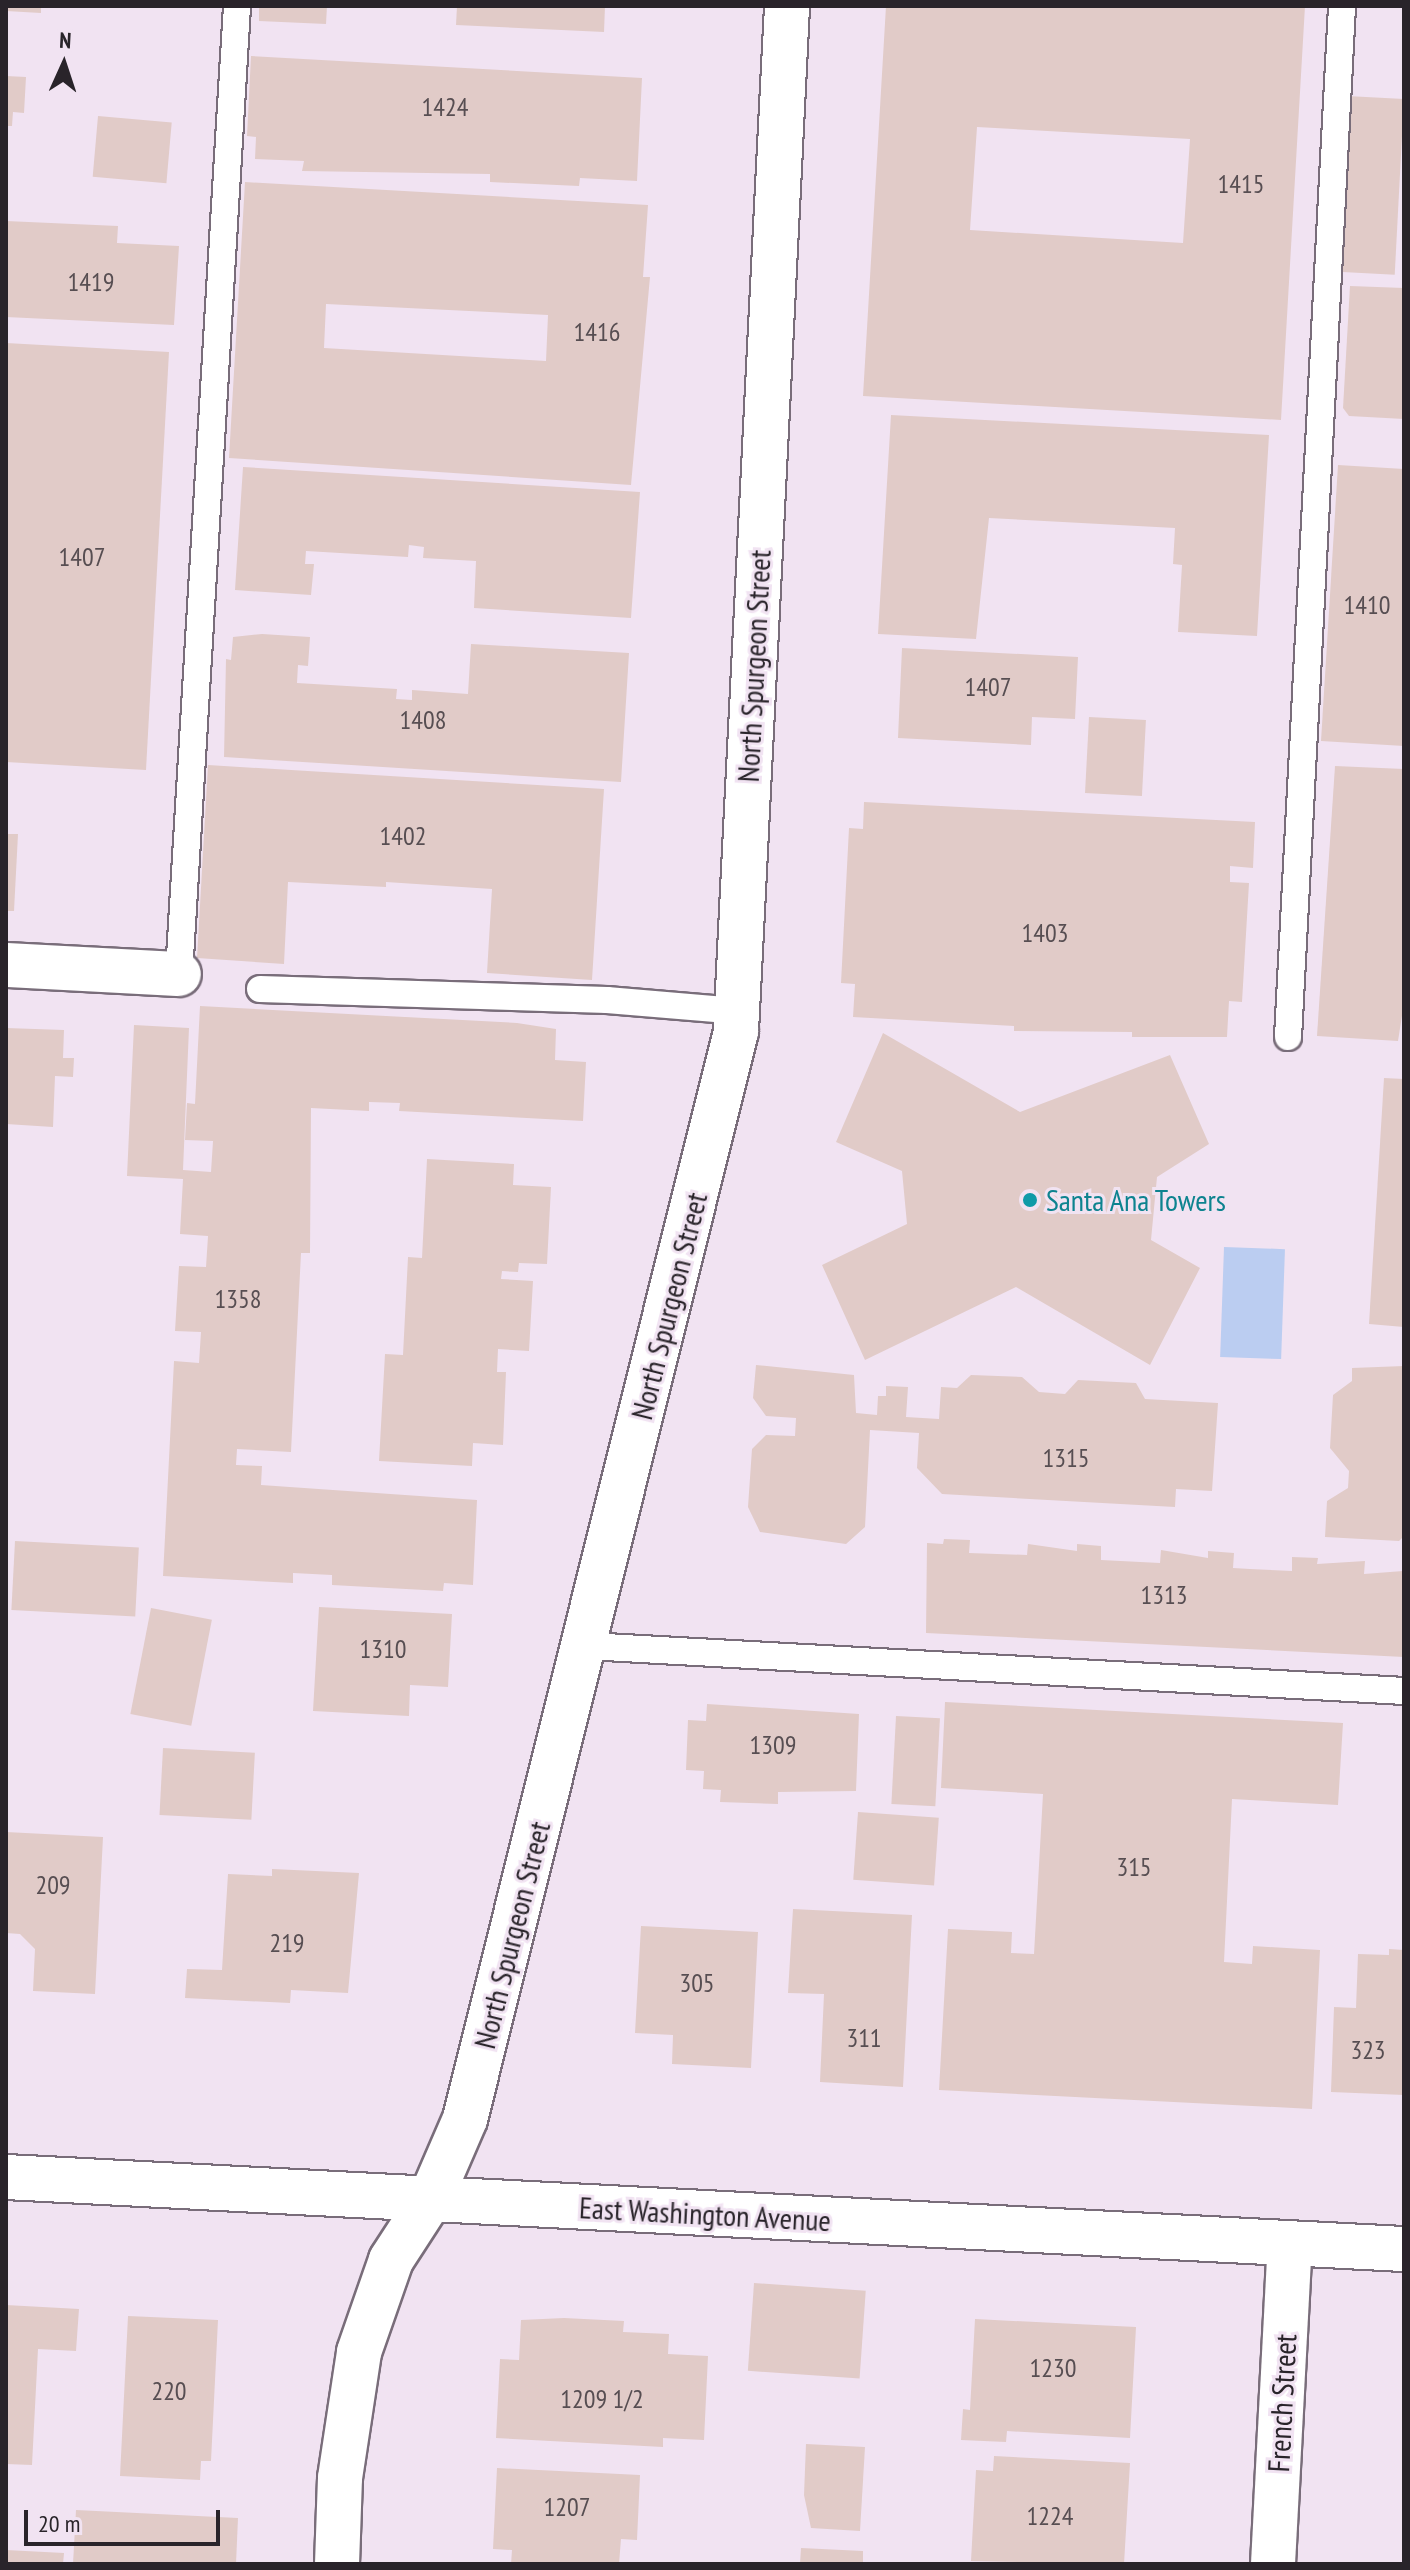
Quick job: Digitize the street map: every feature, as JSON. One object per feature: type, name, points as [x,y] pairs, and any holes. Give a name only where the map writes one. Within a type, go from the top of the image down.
[{"type":"street","name":"North Spurgeon Street","points":[[337,2564],[340,2478],[359,2352],[391,2260],[430,2200],[465,2119],[587,1646],[737,1011],[787,6]]},
{"type":"street","points":[[6,965],[179,974]]},
{"type":"street","name":"East Washington Avenue","points":[[6,2177],[1404,2249]]},
{"type":"street","name":"French Street","points":[[1273,2564],[1290,2243]]},
{"type":"lane","points":[[179,974],[237,6]]},
{"type":"lane","points":[[1288,1037],[1342,6]]},
{"type":"lane","points":[[260,989],[607,1000],[737,1011]]},
{"type":"lane","points":[[587,1646],[1404,1691]]},
{"type":"water","points":[[1224,1247],[1285,1249],[1281,1359],[1220,1357]]},
{"type":"building","points":[[6,6],[41,6],[41,13],[6,11]]},
{"type":"building","points":[[259,6],[327,6],[326,24],[259,21]]},
{"type":"building","points":[[457,6],[605,6],[604,32],[456,25]]},
{"type":"building","points":[[886,6],[1305,6],[1281,420],[863,396]],"holes":[[[977,127],[1190,139],[1183,243],[970,230]]]},
{"type":"building","points":[[251,56],[642,78],[637,181],[580,178],[579,186],[490,182],[490,174],[302,171],[304,161],[255,159],[256,137],[247,136]]},
{"type":"building","points":[[6,76],[26,77],[24,113],[13,112],[12,126],[6,126]]},
{"type":"building","points":[[1347,96],[1404,99],[1395,275],[1338,272]]},
{"type":"building","points":[[98,116],[172,122],[166,183],[93,177]]},
{"type":"building","points":[[245,182],[648,205],[643,277],[650,277],[631,485],[229,458]],"holes":[[[326,304],[548,315],[546,361],[324,348]]]},
{"type":"building","points":[[6,221],[118,226],[117,243],[179,246],[174,325],[6,317]]},
{"type":"building","points":[[1350,286],[1404,288],[1404,419],[1349,416],[1343,408]]},
{"type":"building","points":[[6,343],[169,352],[146,770],[6,762]]},
{"type":"building","points":[[891,415],[1269,435],[1257,636],[1178,632],[1182,565],[1173,564],[1175,528],[989,518],[976,639],[878,634]]},
{"type":"building","points":[[1338,465],[1404,469],[1404,746],[1321,741]]},
{"type":"building","points":[[243,467],[640,492],[631,618],[474,608],[476,561],[423,558],[424,547],[409,545],[408,557],[306,551],[305,564],[314,564],[311,595],[235,590]]},
{"type":"building","points":[[262,634],[310,637],[308,666],[298,665],[297,683],[397,689],[396,699],[412,700],[412,690],[468,694],[471,644],[629,653],[621,782],[224,757],[226,659],[231,660],[233,637]]},
{"type":"building","points":[[902,648],[1078,657],[1075,719],[1032,717],[1031,745],[898,738]]},
{"type":"building","points":[[1089,717],[1146,720],[1142,796],[1085,793]]},
{"type":"building","points":[[208,765],[604,789],[592,980],[487,973],[492,889],[386,882],[386,887],[288,882],[284,964],[197,958]]},
{"type":"building","points":[[1335,766],[1404,769],[1404,1003],[1398,1041],[1317,1036]]},
{"type":"building","points":[[864,802],[1255,822],[1253,868],[1230,866],[1230,882],[1249,883],[1242,1002],[1229,1001],[1227,1037],[1132,1037],[1132,1032],[1014,1031],[1014,1026],[853,1017],[855,984],[841,983],[849,828],[863,829]]},
{"type":"building","points":[[6,834],[18,834],[14,911],[6,911]]},
{"type":"building","points":[[200,1006],[517,1023],[556,1029],[555,1060],[586,1062],[583,1121],[399,1111],[400,1103],[369,1102],[369,1111],[311,1108],[310,1253],[301,1253],[291,1452],[237,1449],[236,1465],[262,1466],[261,1485],[477,1500],[473,1585],[444,1583],[443,1591],[332,1585],[332,1575],[293,1573],[293,1583],[163,1576],[174,1361],[199,1363],[201,1332],[175,1331],[179,1266],[206,1267],[208,1236],[180,1234],[183,1179],[127,1176],[134,1025],[189,1028],[183,1170],[211,1172],[213,1141],[185,1140],[187,1103],[195,1104]]},
{"type":"building","points":[[6,1028],[64,1030],[63,1058],[74,1058],[73,1077],[55,1076],[53,1127],[6,1124]]},
{"type":"building","name":"Santa Ana Towers","points":[[883,1033],[1020,1112],[1170,1055],[1209,1144],[1157,1177],[1151,1240],[1200,1268],[1150,1365],[1016,1287],[865,1360],[822,1265],[907,1224],[902,1171],[836,1142]]},
{"type":"building","points":[[1384,1078],[1404,1079],[1404,1327],[1369,1324]]},
{"type":"building","points":[[427,1159],[514,1164],[513,1185],[551,1187],[547,1264],[519,1263],[518,1272],[502,1271],[501,1279],[533,1281],[529,1351],[498,1349],[497,1372],[506,1372],[503,1445],[473,1443],[472,1466],[379,1461],[385,1354],[403,1355],[408,1257],[422,1258]]},
{"type":"building","points":[[756,1365],[854,1375],[856,1413],[877,1415],[878,1396],[886,1396],[886,1386],[908,1387],[906,1417],[939,1419],[941,1387],[957,1388],[971,1375],[1022,1377],[1039,1392],[1065,1394],[1078,1380],[1136,1383],[1145,1399],[1218,1403],[1212,1491],[1176,1489],[1175,1507],[942,1494],[917,1468],[919,1433],[870,1430],[865,1527],[846,1544],[760,1532],[748,1507],[752,1449],[766,1435],[795,1436],[796,1418],[766,1416],[753,1398]]},
{"type":"building","points":[[1404,1366],[1404,1536],[1399,1541],[1325,1537],[1327,1501],[1348,1488],[1349,1471],[1330,1448],[1333,1395],[1352,1381],[1352,1368]]},
{"type":"building","points":[[944,1539],[970,1540],[969,1553],[1027,1555],[1028,1544],[1077,1551],[1077,1544],[1101,1546],[1101,1560],[1160,1563],[1161,1550],[1208,1558],[1208,1551],[1234,1553],[1233,1568],[1250,1569],[1292,1571],[1292,1557],[1318,1558],[1317,1564],[1365,1561],[1364,1574],[1403,1571],[1404,1657],[926,1633],[927,1543],[943,1544]]},
{"type":"building","points":[[15,1541],[139,1547],[135,1616],[11,1610]]},
{"type":"building","points":[[319,1607],[452,1614],[448,1687],[410,1685],[409,1716],[313,1711]]},
{"type":"building","points":[[151,1608],[212,1620],[191,1726],[130,1714]]},
{"type":"building","points":[[945,1702],[1343,1723],[1338,1805],[1232,1799],[1224,1962],[1252,1964],[1253,1946],[1320,1950],[1312,2109],[939,2090],[948,1929],[1012,1932],[1011,1953],[1034,1954],[1043,1794],[941,1788]]},
{"type":"building","points":[[707,1704],[859,1714],[856,1791],[778,1792],[778,1804],[720,1802],[721,1790],[703,1789],[704,1771],[686,1770],[688,1720],[706,1721]]},
{"type":"building","points":[[896,1716],[940,1718],[935,1806],[891,1804]]},
{"type":"building","points":[[163,1748],[255,1753],[251,1820],[159,1815]]},
{"type":"building","points":[[858,1812],[939,1818],[934,1885],[853,1880]]},
{"type":"building","points":[[6,1832],[103,1837],[95,1994],[33,1991],[35,1949],[20,1934],[6,1933]]},
{"type":"building","points":[[272,1869],[359,1873],[348,1993],[291,1990],[290,2003],[185,1998],[187,1969],[222,1970],[228,1874],[272,1876]]},
{"type":"building","points":[[793,1909],[912,1915],[903,2087],[820,2082],[824,1994],[788,1993]]},
{"type":"building","points":[[641,1926],[758,1932],[751,2068],[672,2064],[673,2035],[635,2033]]},
{"type":"building","points":[[1389,1949],[1404,1950],[1404,2095],[1331,2092],[1334,2007],[1356,2008],[1358,1954],[1389,1955]]},
{"type":"building","points":[[754,2283],[866,2291],[860,2379],[748,2371]]},
{"type":"building","points":[[6,2305],[79,2309],[76,2351],[38,2349],[32,2465],[6,2464]]},
{"type":"building","points":[[128,2316],[218,2320],[211,2461],[201,2461],[200,2480],[120,2476]]},
{"type":"building","points":[[564,2318],[624,2321],[623,2332],[669,2334],[668,2354],[708,2356],[704,2440],[663,2438],[663,2447],[496,2438],[500,2359],[519,2360],[521,2320]]},
{"type":"building","points":[[975,2319],[1136,2327],[1130,2438],[1007,2431],[1006,2442],[961,2440],[963,2409],[970,2410]]},
{"type":"building","points":[[806,2444],[865,2447],[860,2531],[811,2528],[804,2495]]},
{"type":"building","points":[[994,2456],[1130,2463],[1124,2564],[971,2561],[976,2470],[993,2471]]},
{"type":"building","points":[[497,2468],[640,2475],[637,2540],[621,2539],[619,2564],[511,2564],[512,2550],[493,2549]]},
{"type":"building","points":[[76,2510],[238,2518],[236,2564],[73,2564]]},
{"type":"building","points":[[801,2548],[863,2551],[863,2564],[800,2564]]},
{"type":"building","points":[[6,2550],[64,2553],[63,2564],[6,2564]]},
{"type":"place","name":"Santa Ana Towers","points":[[1030,1200]]}]
